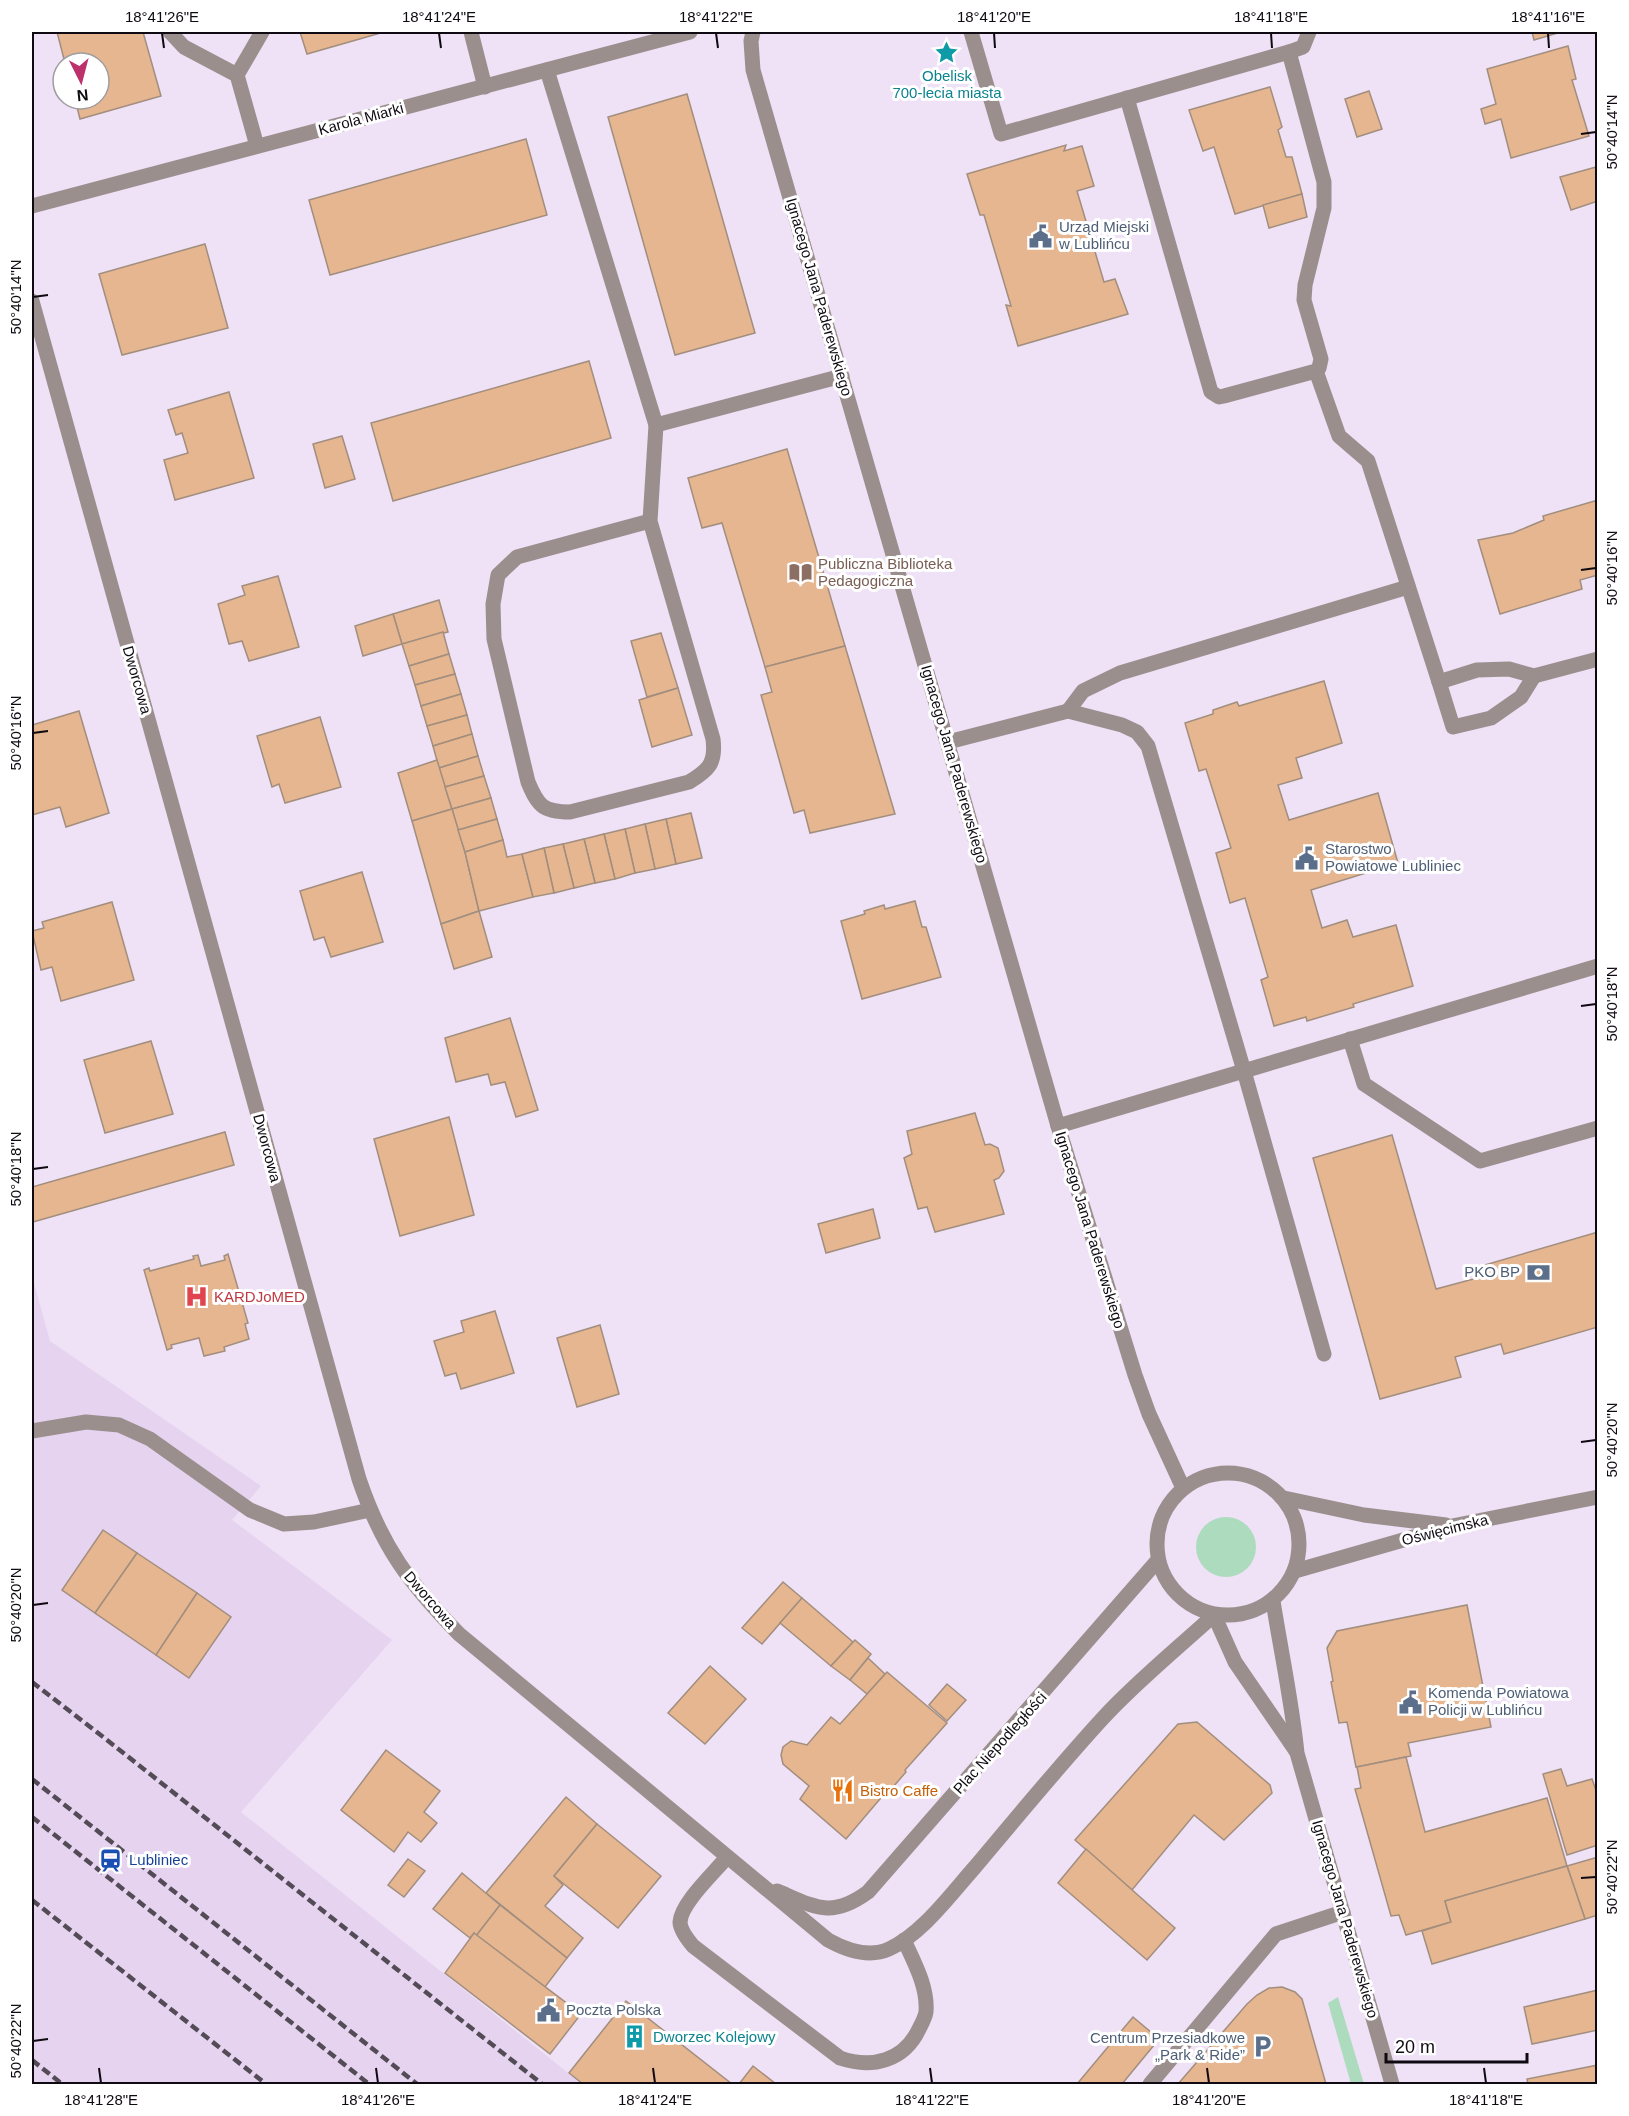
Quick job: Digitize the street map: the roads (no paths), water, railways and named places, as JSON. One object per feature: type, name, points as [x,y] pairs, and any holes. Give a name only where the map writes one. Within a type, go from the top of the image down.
[{"type":"street","points":[[170,32],[184,46],[237,75],[257,146]]},
{"type":"street","points":[[237,75],[262,32]]},
{"type":"street","points":[[471,32],[485,87]]},
{"type":"street","name":"Karola Miarki","points":[[32,206],[690,32]]},
{"type":"street","name":"Ignacego Jana Paderewskiego","points":[[753,32],[751,41],[753,70],[1059,1126],[1134,1375],[1183,1488]]},
{"type":"street","points":[[971,32],[1001,134],[1289,52],[1303,47],[1309,32]]},
{"type":"street","points":[[1127,98],[1211,392],[1219,397],[1316,371],[1321,359],[1304,300],[1305,285],[1324,208],[1324,182],[1289,52]]},
{"type":"street","points":[[546,70],[656,425],[650,521],[715,754],[706,773],[689,782],[570,812],[550,812],[535,799],[528,782],[494,639],[493,604],[498,575],[517,557],[650,521]]},
{"type":"street","name":"Dworcowa","points":[[32,301],[359,1479],[370,1510],[385,1542],[408,1577],[429,1604],[459,1634],[727,1857]]},
{"type":"street","points":[[1316,371],[1339,436],[1368,460],[1453,727],[1491,718],[1521,697],[1534,676]]},
{"type":"street","points":[[656,425],[842,376]]},
{"type":"street","points":[[1068,711],[1083,691],[1120,673],[1408,587]]},
{"type":"street","points":[[1439,682],[1477,670],[1509,669],[1534,676],[1598,659]]},
{"type":"street","points":[[948,742],[1068,711],[1122,725],[1137,732],[1148,746],[1244,1071],[1324,1354]]},
{"type":"street","points":[[1059,1126],[1598,966]]},
{"type":"street","points":[[1350,1039],[1364,1084],[1480,1161],[1598,1128]]},
{"type":"street","points":[[32,1431],[86,1422],[119,1425],[150,1439],[250,1510],[284,1524],[314,1522],[370,1510]]},
{"type":"street","points":[[1236,1473],[1253,1477],[1270,1486],[1284,1498],[1294,1514],[1299,1533],[1300,1552],[1295,1571],[1286,1587],[1273,1601],[1255,1611],[1234,1616],[1214,1615],[1194,1607],[1178,1596],[1165,1579],[1158,1560],[1156,1540],[1161,1521],[1170,1503],[1183,1488],[1199,1479],[1217,1474],[1236,1473]]},
{"type":"street","name":"Oświęcimska","points":[[1295,1571],[1452,1526],[1598,1497]]},
{"type":"street","points":[[1284,1498],[1364,1515],[1452,1526]]},
{"type":"street","name":"Plac Niepodległości","points":[[762,1885],[816,1907],[836,1909],[854,1902],[868,1892],[1158,1560]]},
{"type":"street","points":[[1273,1601],[1284,1672],[1293,1709],[1298,1754]]},
{"type":"street","points":[[1214,1615],[1235,1662],[1298,1754]]},
{"type":"street","name":"Plac Niepodległości","points":[[727,1857],[828,1940],[844,1949],[864,1953],[888,1950],[926,1921],[1104,1716],[1214,1615]]},
{"type":"street","name":"Ignacego Jana Paderewskiego","points":[[1298,1754],[1392,2085]]},
{"type":"street","points":[[727,1857],[683,1911],[680,1923],[686,1936],[693,1947],[840,2058],[850,2062],[868,2063],[888,2059],[904,2051],[916,2037],[926,2010],[920,1976],[904,1940]]},
{"type":"street","points":[[1150,2085],[1276,1934],[1342,1912]]},
{"type":"railway","points":[[32,1682],[542,2084]]},
{"type":"railway","points":[[32,1779],[417,2084]]},
{"type":"railway","points":[[32,1817],[369,2084]]},
{"type":"railway","points":[[32,1900],[266,2084]]},
{"type":"railway","points":[[32,2060],[62,2084]]},
{"type":"place","name":"Obelisk 700-lecia miasta","points":[[947,52]]},
{"type":"place","name":"Urząd Miejski w Lublińcu","points":[[1041,236]]},
{"type":"place","name":"Publiczna Biblioteka Pedagogiczna","points":[[800,573]]},
{"type":"place","name":"Starostwo Powiatowe Lubliniec","points":[[1307,858]]},
{"type":"place","name":"PKO BP","points":[[1538,1272]]},
{"type":"place","name":"KARDJoMED","points":[[196,1297]]},
{"type":"place","name":"Komenda Powiatowa Policji w Lublińcu","points":[[1410,1702]]},
{"type":"place","name":"Bistro Caffe","points":[[842,1791]]},
{"type":"place","name":"Lubliniec","points":[[111,1860]]},
{"type":"place","name":"Poczta Polska","points":[[548,2010]]},
{"type":"place","name":"Dworzec Kolejowy","points":[[635,2037]]},
{"type":"place","name":"Centrum Przesiadkowe „Park & Ride”","points":[[1263,2047]]}]
